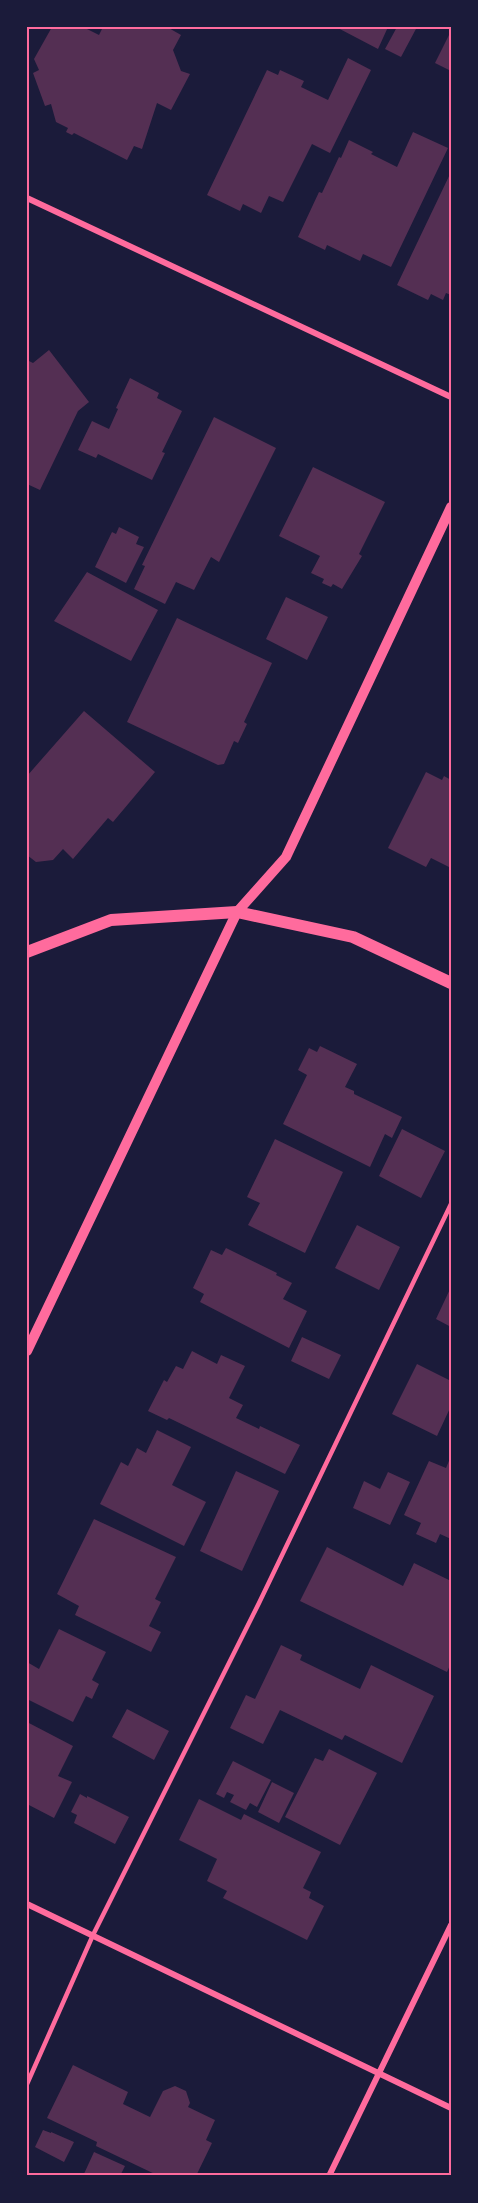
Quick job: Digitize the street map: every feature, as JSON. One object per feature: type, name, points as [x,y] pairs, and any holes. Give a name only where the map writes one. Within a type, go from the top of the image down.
[{"type":"main road","points":[[27,952],[111,920],[237,912],[353,937],[451,982]]},
{"type":"street","points":[[27,198],[451,397]]},
{"type":"street","points":[[27,1351],[237,912],[286,857],[451,507]]},
{"type":"street","points":[[27,1904],[451,2108]]},
{"type":"street","points":[[329,2176],[451,1924]]},
{"type":"lane","points":[[27,2084],[93,1935],[259,1603],[451,1204]]},
{"type":"building","points":[[52,27],[83,27],[99,35],[103,27],[167,27],[181,35],[173,50],[181,71],[190,74],[171,110],[157,103],[142,149],[134,146],[127,160],[74,133],[72,135],[66,132],[68,128],[56,122],[51,104],[45,106],[33,73],[39,70],[34,59]]},
{"type":"building","points":[[336,27],[388,27],[378,49]]},
{"type":"building","points":[[397,27],[417,27],[401,57],[385,49]]},
{"type":"building","points":[[451,31],[451,71],[435,63]]},
{"type":"building","points":[[348,58],[371,70],[330,153],[312,144],[283,202],[269,196],[261,213],[243,204],[240,211],[207,195],[267,70],[278,75],[280,70],[304,81],[301,87],[328,100]]},
{"type":"building","points":[[413,132],[448,148],[391,267],[363,254],[360,261],[327,245],[325,250],[298,237],[319,192],[322,193],[349,140],[397,167]]},
{"type":"building","points":[[451,172],[451,295],[446,293],[443,300],[431,294],[428,300],[397,285]]},
{"type":"building","points":[[49,350],[89,402],[78,411],[40,490],[27,484],[27,360],[33,363]]},
{"type":"building","points":[[130,378],[159,393],[157,398],[182,411],[162,452],[165,453],[152,480],[98,454],[96,458],[78,450],[92,421],[109,429]]},
{"type":"building","points":[[214,417],[276,448],[219,562],[211,557],[194,590],[176,582],[165,604],[134,589],[145,566],[142,565]]},
{"type":"building","points":[[313,467],[385,502],[359,554],[362,556],[342,589],[333,584],[331,587],[322,583],[324,579],[311,573],[320,556],[279,536]]},
{"type":"building","points":[[119,527],[139,537],[136,544],[144,547],[126,583],[95,567],[112,532],[116,534]]},
{"type":"building","points":[[87,572],[158,610],[131,661],[54,621]]},
{"type":"building","points":[[286,597],[328,617],[307,660],[266,639]]},
{"type":"building","points":[[177,618],[272,663],[244,722],[247,724],[238,743],[234,741],[224,764],[218,765],[127,722]]},
{"type":"building","points":[[84,711],[155,772],[113,822],[108,818],[73,859],[63,849],[53,860],[36,862],[27,855],[27,776]]},
{"type":"building","points":[[426,772],[442,780],[444,776],[451,780],[451,868],[431,858],[426,867],[388,848]]},
{"type":"building","points":[[320,1046],[357,1064],[345,1087],[354,1091],[354,1094],[402,1117],[392,1138],[385,1134],[370,1167],[283,1124],[307,1075],[298,1070],[309,1048],[317,1052]]},
{"type":"building","points":[[402,1129],[445,1151],[421,1198],[379,1176]]},
{"type":"building","points":[[275,1139],[343,1172],[305,1253],[248,1225],[260,1203],[247,1197]]},
{"type":"building","points":[[357,1225],[400,1247],[379,1290],[335,1268]]},
{"type":"building","points":[[226,1248],[277,1273],[276,1275],[292,1283],[283,1299],[307,1311],[289,1348],[200,1302],[204,1294],[193,1288],[211,1250],[222,1255]]},
{"type":"building","points":[[451,1287],[451,1327],[436,1319]]},
{"type":"building","points":[[302,1337],[341,1355],[329,1379],[291,1361]]},
{"type":"building","points":[[192,1351],[217,1364],[221,1355],[245,1366],[229,1398],[243,1405],[236,1418],[259,1429],[260,1426],[300,1445],[285,1474],[169,1418],[167,1420],[148,1411],[164,1380],[167,1382],[176,1366],[183,1369]]},
{"type":"building","points":[[417,1364],[451,1381],[451,1406],[437,1436],[392,1414]]},
{"type":"building","points":[[157,1430],[191,1447],[172,1485],[206,1502],[184,1546],[100,1504],[121,1462],[128,1466],[137,1448],[146,1453]]},
{"type":"building","points":[[451,1456],[451,1539],[440,1534],[436,1543],[416,1534],[421,1523],[404,1515],[429,1461],[446,1468]]},
{"type":"building","points":[[236,1471],[279,1491],[242,1571],[200,1551]]},
{"type":"building","points":[[388,1472],[410,1482],[390,1525],[353,1508],[364,1481],[380,1489]]},
{"type":"building","points":[[94,1519],[176,1557],[155,1599],[161,1602],[149,1626],[161,1632],[151,1652],[75,1615],[79,1606],[57,1594]]},
{"type":"building","points":[[327,1547],[403,1586],[414,1563],[451,1581],[451,1663],[447,1672],[300,1601]]},
{"type":"building","points":[[59,1629],[106,1652],[92,1680],[99,1684],[92,1699],[86,1696],[73,1722],[27,1699],[27,1662],[39,1669]]},
{"type":"building","points":[[281,1645],[302,1655],[300,1660],[360,1689],[371,1665],[434,1696],[402,1763],[345,1735],[342,1740],[280,1710],[263,1744],[230,1728],[246,1695],[255,1699]]},
{"type":"building","points":[[127,1709],[169,1731],[154,1760],[112,1737]]},
{"type":"building","points":[[27,1722],[73,1746],[58,1776],[72,1782],[54,1818],[27,1804]]},
{"type":"building","points":[[329,1749],[377,1773],[340,1845],[285,1817],[315,1758],[323,1761]]},
{"type":"building","points":[[233,1761],[271,1780],[257,1807],[250,1803],[246,1810],[230,1802],[234,1795],[227,1792],[224,1798],[216,1794]]},
{"type":"building","points":[[272,1782],[294,1793],[279,1823],[258,1812]]},
{"type":"building","points":[[80,1794],[129,1817],[115,1844],[74,1823],[77,1815],[71,1812]]},
{"type":"building","points":[[199,1799],[241,1820],[244,1814],[321,1852],[303,1888],[311,1892],[309,1898],[324,1906],[307,1940],[223,1898],[227,1891],[207,1881],[217,1859],[179,1840]]},
{"type":"building","points":[[73,2065],[128,2092],[123,2104],[150,2117],[163,2091],[175,2086],[186,2091],[190,2103],[188,2107],[215,2120],[206,2140],[212,2143],[196,2176],[159,2176],[96,2146],[97,2142],[47,2118]]},
{"type":"building","points":[[43,2130],[74,2142],[64,2162],[35,2147]]},
{"type":"building","points":[[94,2152],[125,2166],[120,2176],[83,2176]]}]
